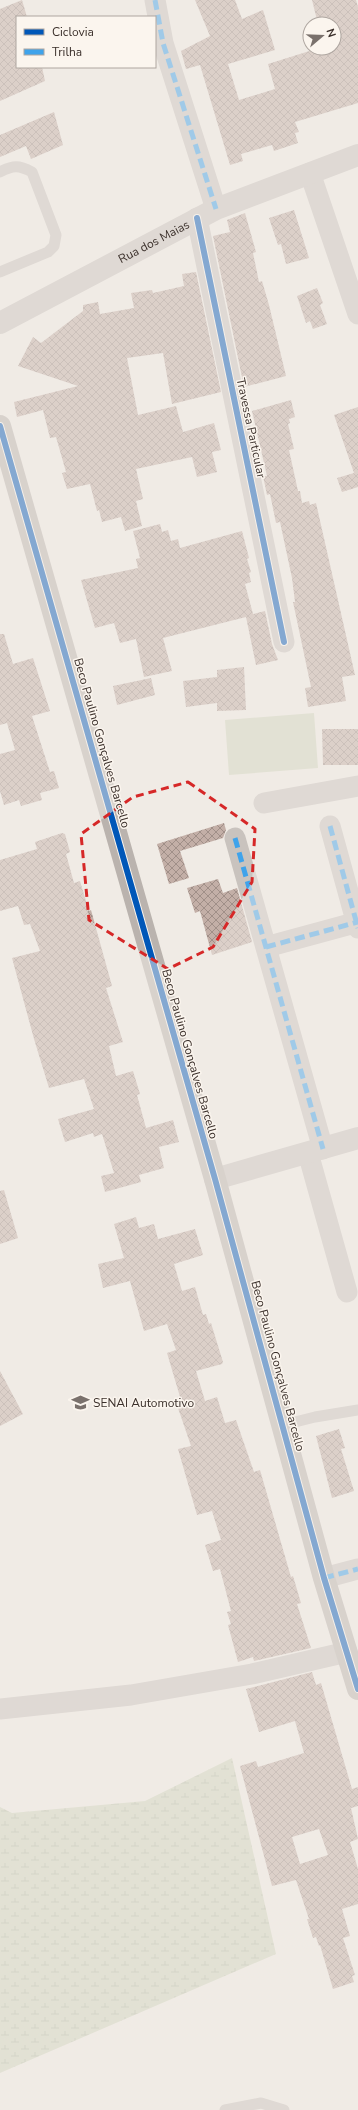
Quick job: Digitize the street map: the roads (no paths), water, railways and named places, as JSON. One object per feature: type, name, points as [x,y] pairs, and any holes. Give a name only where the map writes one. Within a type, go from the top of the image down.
[{"type":"main road","name":"Beco Paulino Gonçalves Barcello","points":[[0,426],[215,1179],[324,1578],[358,1689]]},
{"type":"street","name":"Travessa Particular","points":[[155,0],[163,43],[207,214],[284,642]]},
{"type":"street","name":"Rua dos Maias","points":[[0,323],[207,214],[358,154]]},
{"type":"street","points":[[310,173],[358,314]]},
{"type":"street","points":[[264,803],[358,786]]},
{"type":"street","points":[[266,947],[358,924],[330,826]]},
{"type":"street","points":[[235,838],[266,947],[316,1151],[347,1292]]},
{"type":"street","points":[[215,1179],[358,1138]]},
{"type":"street","points":[[324,1578],[358,1569]]},
{"type":"street","points":[[0,1708],[132,1696],[252,1674],[347,1652]]},
{"type":"lane","points":[[0,172],[12,166],[22,166],[32,172],[56,235],[54,246],[48,252],[0,272]]},
{"type":"lane","points":[[283,1425],[315,1417],[358,1410]]},
{"type":"lane","points":[[225,2110],[261,2103],[284,2110]]},
{"type":"place","name":"SENAI Automotivo","points":[[80,1403]]}]
